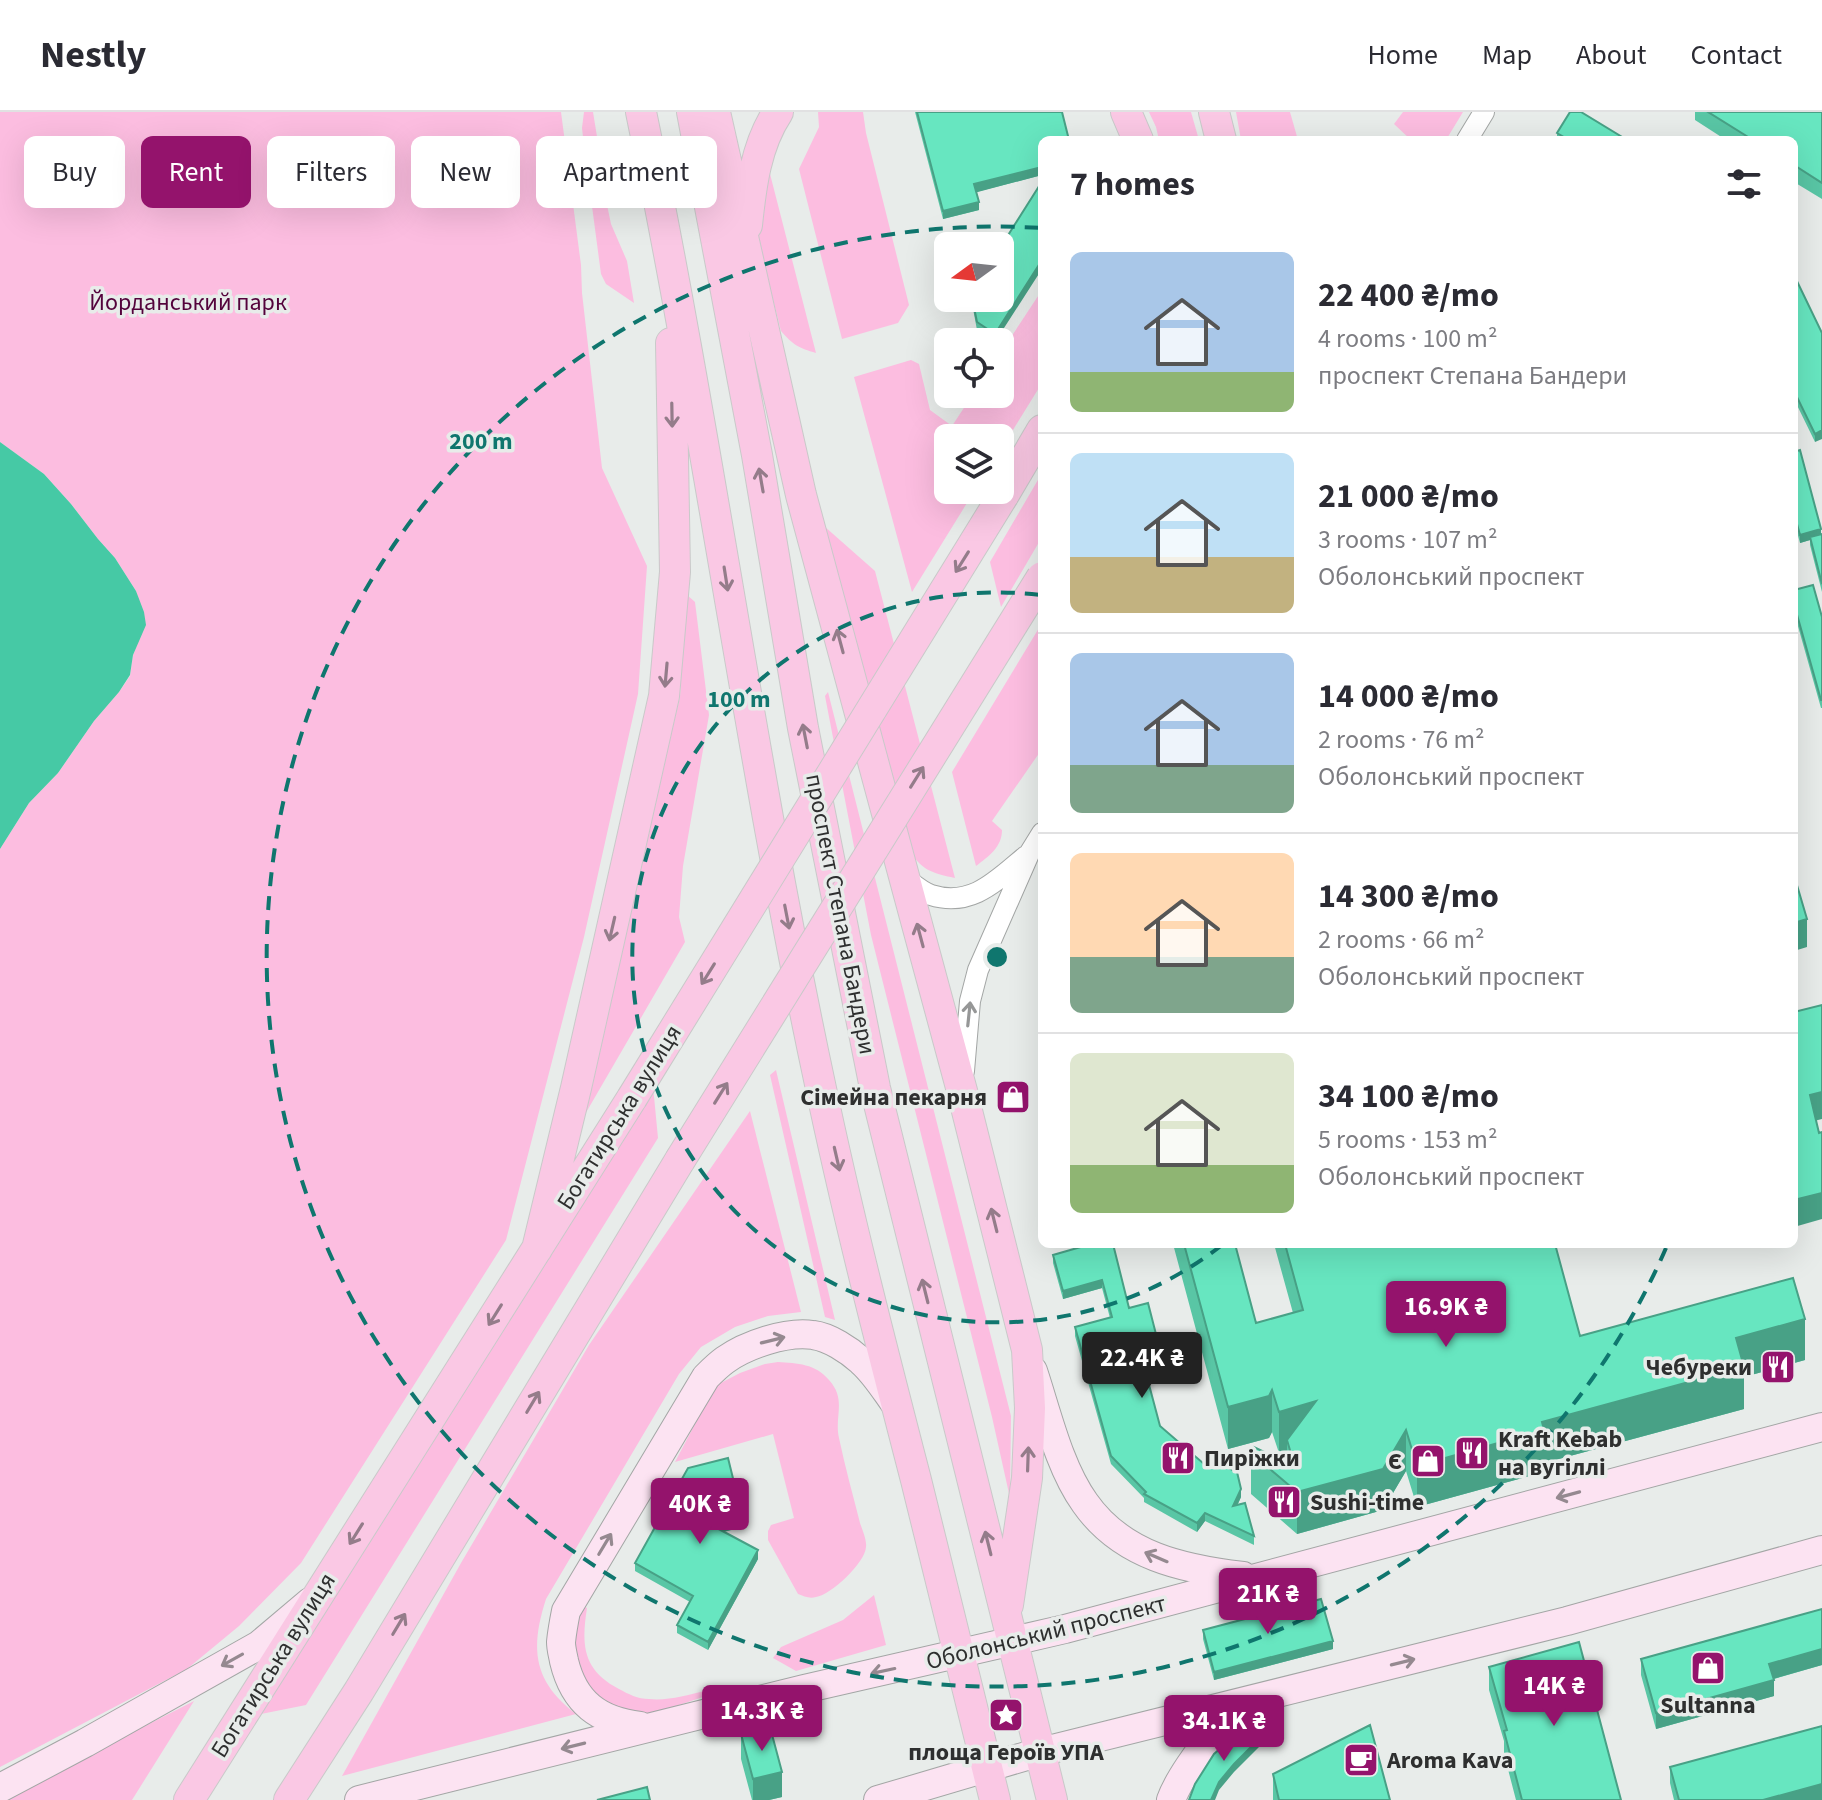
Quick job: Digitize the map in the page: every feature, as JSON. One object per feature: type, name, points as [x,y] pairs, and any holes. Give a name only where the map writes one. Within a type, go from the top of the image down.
[{"type":"main road","points":[[641,112],[670,253],[753,743],[819,1083],[991,1788]]},
{"type":"main road","name":"проспект Степана Бандери","points":[[692,112],[757,455],[803,728],[875,1088],[1052,1800]]},
{"type":"main road","points":[[715,112],[801,495],[962,1091],[1027,1350],[1058,1448],[1084,1503],[1102,1523],[1137,1549],[1163,1561],[1200,1571],[1259,1578]]},
{"type":"main road","points":[[745,247],[757,161],[778,112]]},
{"type":"main road","points":[[1126,112],[1136,136]]},
{"type":"main road","points":[[1214,112],[1220,136]]},
{"type":"main road","points":[[537,1249],[664,696],[675,572],[670,253]]},
{"type":"main road","name":"Богатирська вулиця","points":[[189,1800],[632,1098],[1038,437]]},
{"type":"main road","points":[[289,1800],[359,1691],[680,1160],[1038,583]]},
{"type":"main road","points":[[649,1727],[619,1724],[601,1716],[583,1701],[568,1678],[561,1645],[566,1611],[706,1377],[724,1361],[748,1347],[773,1339],[811,1334],[841,1347],[861,1361],[896,1406]]},
{"type":"main road","points":[[1009,1630],[1027,1478],[1030,1408],[1027,1350]]},
{"type":"main road","name":"Оболонський проспект","points":[[359,1800],[959,1653],[1009,1630],[1065,1629],[1822,1427]]},
{"type":"main road","points":[[878,1800],[991,1788],[1040,1752],[1582,1617],[1822,1550]]},
{"type":"main road","points":[[0,1788],[259,1645],[316,1596]]},
{"type":"main road","points":[[1171,1800],[1191,1764],[1213,1737],[1249,1714],[1328,1682]]},
{"type":"street","points":[[1469,136],[1484,112]]},
{"type":"street","points":[[962,1091],[970,1001],[978,970],[1038,839]]},
{"type":"street","points":[[905,878],[929,894],[946,898],[964,897],[987,888],[1029,854]]},
{"type":"green space","name":"Йорданський парк","points":[[0,112],[561,112],[564,136],[536,136],[536,208],[574,208],[602,468],[647,566],[638,694],[584,937],[506,1240],[301,1563],[239,1626],[187,1669],[0,1767],[0,849],[29,803],[58,773],[130,676],[133,655],[145,624],[136,591],[115,558],[44,474],[0,442]]},
{"type":"green space","points":[[584,112],[593,112],[597,136],[583,136]]},
{"type":"green space","points":[[818,112],[863,112],[909,305],[898,323],[842,339],[799,169],[819,127]]},
{"type":"green space","points":[[1149,112],[1191,112],[1198,136],[1158,136]]},
{"type":"green space","points":[[1236,112],[1290,112],[1297,136],[1240,136]]},
{"type":"green space","points":[[1403,112],[1463,112],[1448,136],[1407,136],[1394,124]]},
{"type":"green space","points":[[769,170],[816,353],[789,340],[781,331],[757,236]]},
{"type":"green space","points":[[592,208],[608,208],[627,261],[634,303],[606,284],[601,274]]},
{"type":"green space","points":[[1038,296],[1038,389],[1014,428],[1014,424],[953,424],[964,408],[1014,408],[1014,333]]},
{"type":"green space","points":[[911,360],[919,364],[930,410],[949,424],[934,424],[934,504],[966,504],[912,592],[854,377]]},
{"type":"green space","points":[[1038,480],[1038,544],[1001,607],[990,562]]},
{"type":"green space","points":[[824,526],[875,571],[955,878],[927,869],[908,848]]},
{"type":"green space","points":[[686,594],[695,602],[709,715],[683,866],[679,917],[685,942],[573,1135],[680,697]]},
{"type":"green space","points":[[1038,630],[1038,755],[992,821],[1002,830],[997,846],[976,866],[952,772]]},
{"type":"green space","points":[[828,692],[1011,1416],[1010,1498],[871,935],[825,696]]},
{"type":"green space","points":[[776,1070],[835,1320],[825,1317],[770,1075]]},
{"type":"green space","points":[[653,1086],[658,1138],[306,1705],[256,1715]]},
{"type":"green space","points":[[750,1111],[801,1312],[768,1316],[735,1327],[701,1347],[679,1374],[546,1599],[538,1633],[539,1663],[551,1689],[576,1714],[342,1776],[461,1563],[589,1345]]},
{"type":"green space","points":[[778,1362],[812,1368],[824,1375],[834,1387],[839,1401],[839,1438],[866,1541],[864,1554],[854,1569],[830,1591],[813,1598],[798,1594],[768,1540],[771,1525],[794,1518],[773,1434],[675,1462],[715,1386],[740,1373]]},
{"type":"green space","points":[[874,1595],[886,1645],[796,1671],[773,1658],[781,1647],[843,1620]]},
{"type":"green space","points":[[583,1606],[587,1608],[584,1634],[587,1656],[607,1682],[645,1699],[705,1691],[706,1696],[679,1705],[671,1713],[644,1716],[629,1714],[602,1700],[580,1680],[570,1631]]},
{"type":"green space","points":[[194,1701],[132,1800],[0,1800]]},
{"type":"shaded area","points":[[0,442],[44,474],[115,558],[136,591],[146,625],[133,655],[130,675],[119,692],[94,721],[58,773],[29,803],[0,849]]},
{"type":"building","points":[[917,112],[1062,112],[1068,136],[1038,136],[1038,168],[974,184],[979,202],[943,211]]},
{"type":"building","points":[[1570,112],[1581,112],[1620,136],[1562,136],[1557,133]]},
{"type":"building","points":[[1708,112],[1822,112],[1822,183],[1798,168],[1798,136],[1747,136]]},
{"type":"building","points":[[1038,188],[1038,266],[1014,304],[1014,232],[1010,232]]},
{"type":"building","points":[[1798,283],[1822,333],[1822,430],[1815,434],[1798,399]]},
{"type":"building","points":[[975,312],[1009,312],[999,328],[986,328],[977,322]]},
{"type":"building","points":[[1798,451],[1821,529],[1800,535],[1798,528]]},
{"type":"building","points":[[1822,534],[1822,584],[1810,537]]},
{"type":"building","points":[[1813,585],[1822,617],[1822,700],[1798,618],[1798,589]]},
{"type":"building","points":[[1798,889],[1807,919],[1798,922]]},
{"type":"building","points":[[1822,1005],[1822,1092],[1810,1095],[1819,1133],[1822,1132],[1822,1193],[1798,1199],[1798,1011]]},
{"type":"building","points":[[1077,1248],[1114,1248],[1129,1308],[1148,1303],[1158,1342],[1139,1347],[1160,1426],[1204,1464],[1207,1458],[1237,1472],[1241,1489],[1233,1506],[1245,1503],[1254,1536],[1205,1513],[1197,1523],[1144,1494],[1146,1492],[1111,1456],[1075,1327],[1112,1317],[1102,1280],[1063,1291],[1053,1255]]},
{"type":"building","points":[[1185,1248],[1236,1248],[1256,1323],[1303,1310],[1286,1248],[1556,1248],[1580,1336],[1793,1278],[1805,1319],[1736,1338],[1744,1367],[1542,1422],[1544,1430],[1417,1466],[1406,1430],[1383,1469],[1297,1492],[1251,1453],[1254,1447],[1281,1460],[1292,1457],[1287,1440],[1316,1401],[1279,1412],[1272,1390],[1269,1396],[1228,1407]]},
{"type":"building","points":[[728,1458],[743,1519],[713,1526],[758,1550],[708,1642],[677,1625],[693,1596],[635,1563],[688,1468]]},
{"type":"building","points":[[1321,1599],[1333,1641],[1214,1672],[1203,1630]]},
{"type":"building","points":[[1822,1609],[1822,1649],[1769,1664],[1774,1680],[1656,1713],[1641,1659]]},
{"type":"building","points":[[1579,1642],[1621,1800],[1522,1800],[1489,1667]]},
{"type":"building","points":[[1254,1723],[1261,1737],[1219,1782],[1211,1800],[1189,1800],[1214,1754]]},
{"type":"building","points":[[1370,1725],[1390,1800],[1279,1800],[1273,1774]]},
{"type":"building","points":[[1822,1726],[1822,1784],[1763,1800],[1679,1800],[1670,1767]]},
{"type":"building","points":[[770,1727],[782,1772],[753,1779],[741,1734]]},
{"type":"building","points":[[647,1787],[650,1800],[597,1800]]},
{"type":"place","name":"Сімейна пекарня","points":[[1013,1097]]},
{"type":"place","name":"Чебуреки","points":[[1778,1367]]},
{"type":"place","name":"Kraft Kebab на вугіллі","points":[[1472,1453]]},
{"type":"place","name":"Пиріжки","points":[[1178,1458]]},
{"type":"place","name":"Є","points":[[1428,1461]]},
{"type":"place","name":"Sushi-time","points":[[1284,1502]]},
{"type":"place","name":"Sultanna","points":[[1708,1668]]},
{"type":"place","name":"площа Героїв УПА","points":[[1006,1715]]},
{"type":"place","name":"Aroma Kava","points":[[1361,1760]]}]
